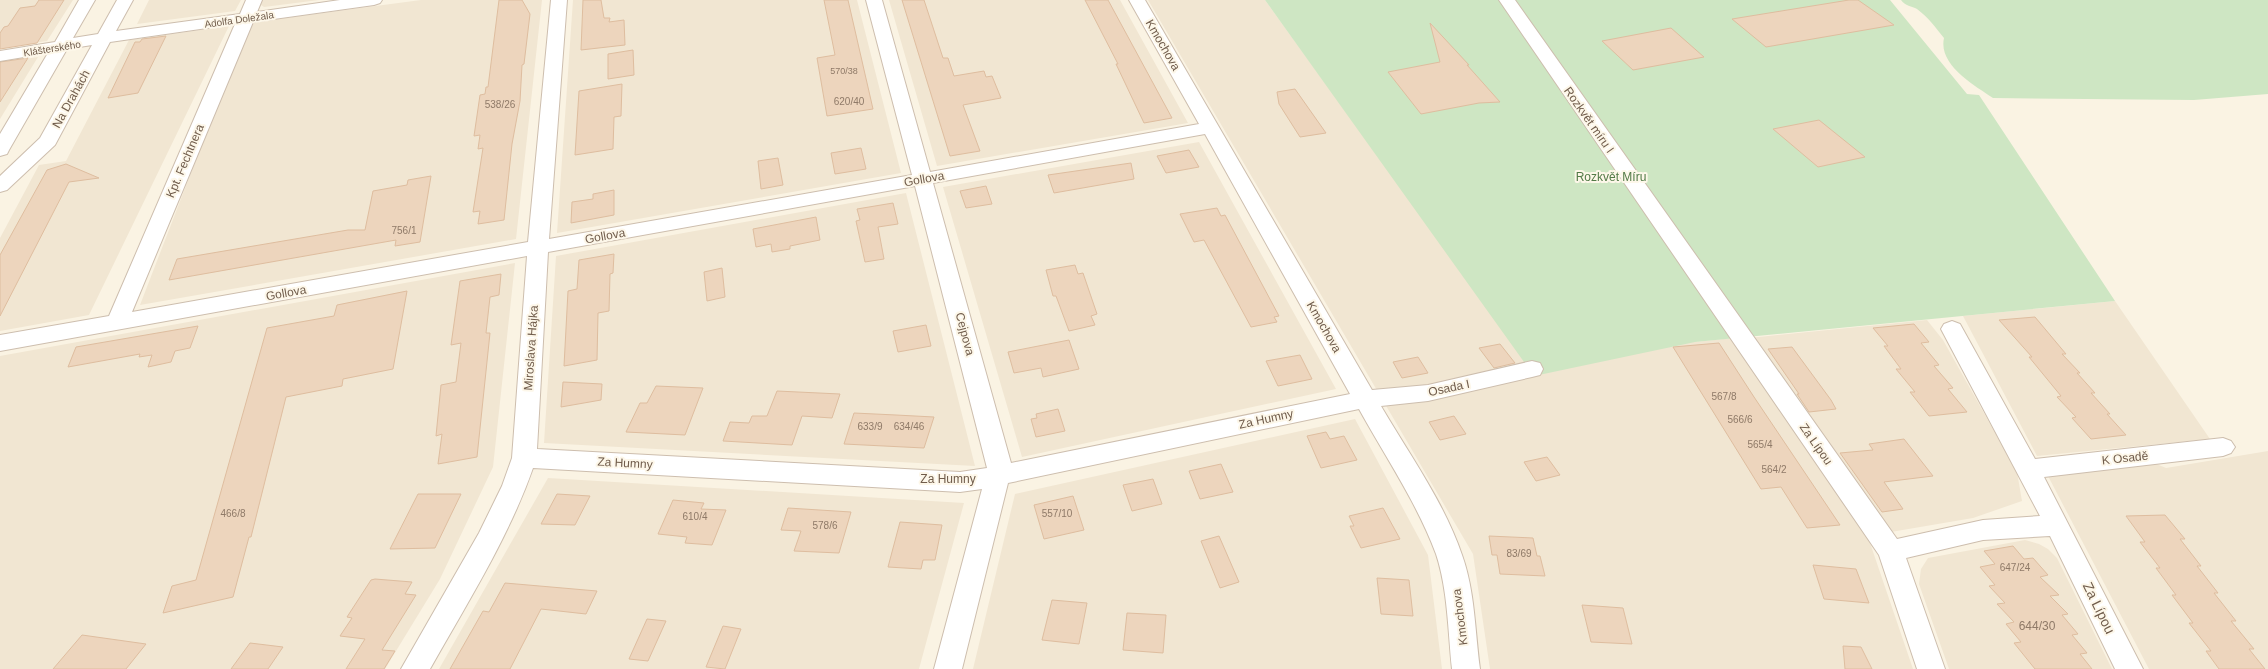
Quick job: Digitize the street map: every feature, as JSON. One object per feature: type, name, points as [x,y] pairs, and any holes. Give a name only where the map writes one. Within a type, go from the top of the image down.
[{"type":"street","points":[[0,150],[87,0]]},
{"type":"street","name":"Na Drahách","points":[[0,186],[48,141],[125,0]]},
{"type":"street","name":"Adolfa Doležala","points":[[104,38],[251,9],[374,0]]},
{"type":"street","name":"Miroslava Hájka","points":[[415,669],[492,531],[513,490],[524,458],[538,248],[559,0]]},
{"type":"street","name":"Cejpova","points":[[874,0],[998,457],[999,475],[948,669]]},
{"type":"street","name":"Kmochova","points":[[1137,0],[1431,514],[1449,555],[1456,582],[1466,669]]},
{"type":"street","name":"Rozkvět míru I","points":[[1507,0],[1740,338]]},
{"type":"street","name":"Kpt. Fechtnera","points":[[117,323],[251,9]]},
{"type":"street","name":"Klášterského","points":[[0,56],[60,47],[104,38]]},
{"type":"street","name":"Gollova","points":[[0,344],[1210,128]]},
{"type":"street","name":"Za Lípou","points":[[1952,329],[2058,525],[2129,669]]},
{"type":"street","name":"Za Lípou","points":[[1740,338],[1891,551],[1931,669]]},
{"type":"street","name":"Osada I","points":[[1365,399],[1428,393],[1532,369]]},
{"type":"street","name":"Za Humny","points":[[524,458],[960,482],[1365,399]]},
{"type":"street","name":"K Osadě","points":[[2028,469],[2223,447]]},
{"type":"street","points":[[1891,551],[1983,530],[2058,525]]},
{"type":"shaded area","points":[[0,0],[73,0],[47,41],[0,48]]},
{"type":"shaded area","points":[[149,0],[241,0],[235,11],[137,24]]},
{"type":"shaded area","points":[[258,0],[319,0],[264,7],[258,3]]},
{"type":"shaded area","points":[[421,0],[542,0],[516,239],[140,305],[243,38],[249,28],[255,22]]},
{"type":"shaded area","points":[[573,0],[857,0],[901,173],[557,233]]},
{"type":"shaded area","points":[[889,0],[1120,0],[1188,123],[937,166]]},
{"type":"shaded area","points":[[1148,0],[1265,0],[1421,216],[1695,342],[1733,338],[1869,540],[1913,669],[1490,669],[1473,554]]},
{"type":"shaded area","points":[[229,26],[89,315],[0,331],[0,238],[39,165],[66,161],[129,40]]},
{"type":"shaded area","points":[[38,57],[0,119],[0,63]]},
{"type":"shaded area","points":[[1199,142],[1336,389],[1022,457],[943,187]]},
{"type":"shaded area","points":[[906,193],[975,466],[544,443],[556,256]]},
{"type":"shaded area","points":[[515,263],[493,467],[440,579],[385,669],[0,669],[0,356]]},
{"type":"shaded area","points":[[2115,301],[2210,439],[2037,456],[1963,316]]},
{"type":"shaded area","points":[[1927,320],[1943,340],[2017,472],[2022,501],[1973,518],[1885,533],[1749,338]]},
{"type":"shaded area","points":[[1355,419],[1428,555],[1442,669],[973,669],[1015,494]]},
{"type":"shaded area","points":[[2268,451],[2268,669],[2149,669],[2048,476],[2147,460],[2166,468]]},
{"type":"shaded area","points":[[548,478],[964,503],[919,669],[439,669]]},
{"type":"shaded area","points":[[2025,540],[2039,544],[2048,549],[2057,558],[2112,669],[1949,669],[1919,584],[1921,569],[1928,558]]},
{"type":"green space","name":"Rozkvět Míru","points":[[1265,0],[1890,0],[1967,94],[1979,95],[2115,301],[1695,342],[1534,376]]},
{"type":"green space","points":[[1901,0],[2268,0],[2268,94],[2194,100],[1993,98],[1959,73],[1946,57],[1944,38],[1938,30],[1921,12],[1904,4]]},
{"type":"building","points":[[39,0],[64,0],[37,43],[0,49],[0,33],[4,27],[8,26],[20,8],[35,6]]},
{"type":"building","points":[[499,0],[522,0],[530,14],[524,64],[522,65],[520,101],[512,144],[504,220],[478,224],[480,211],[473,212],[483,148],[478,149],[480,135],[474,136],[480,95],[485,94],[486,87],[488,87]]},
{"type":"building","points":[[583,0],[601,0],[604,18],[610,18],[609,22],[624,20],[625,45],[581,50]]},
{"type":"building","points":[[824,0],[848,0],[873,109],[827,116],[817,58],[835,55]]},
{"type":"building","points":[[902,0],[924,0],[943,58],[948,58],[954,76],[984,71],[986,77],[992,76],[1001,98],[963,105],[980,151],[950,156]]},
{"type":"building","points":[[1085,0],[1108,0],[1172,118],[1144,123],[1116,64],[1118,64]]},
{"type":"building","points":[[1849,0],[1858,0],[1894,25],[1766,47],[1732,19]]},
{"type":"building","points":[[1430,23],[1469,65],[1467,65],[1500,102],[1479,103],[1421,114],[1388,72],[1440,62]]},
{"type":"building","points":[[1671,28],[1704,57],[1633,70],[1602,41]]},
{"type":"building","points":[[166,36],[138,93],[108,98],[135,42],[140,42],[142,39]]},
{"type":"building","points":[[633,50],[634,75],[608,79],[608,54]]},
{"type":"building","points":[[28,58],[0,102],[0,62]]},
{"type":"building","points":[[622,84],[621,116],[614,117],[613,149],[575,155],[579,91]]},
{"type":"building","points":[[1295,89],[1326,133],[1300,137],[1279,104],[1277,92]]},
{"type":"building","points":[[1819,120],[1865,157],[1818,167],[1773,129]]},
{"type":"building","points":[[861,148],[866,169],[835,174],[831,153]]},
{"type":"building","points":[[1189,150],[1199,167],[1166,173],[1157,156]]},
{"type":"building","points":[[778,158],[783,185],[761,189],[758,161]]},
{"type":"building","points":[[1131,163],[1134,179],[1054,193],[1048,175]]},
{"type":"building","points":[[66,164],[99,178],[69,182],[0,316],[0,255],[47,170]]},
{"type":"building","points":[[431,176],[420,242],[395,246],[396,240],[169,280],[177,259],[348,230],[365,230],[373,191],[407,185],[408,180]]},
{"type":"building","points":[[986,186],[992,204],[966,208],[960,191]]},
{"type":"building","points":[[614,190],[614,215],[571,223],[572,202],[593,199],[593,194]]},
{"type":"building","points":[[893,203],[898,224],[878,227],[884,259],[865,262],[856,221],[860,220],[857,209]]},
{"type":"building","points":[[1217,208],[1221,216],[1225,215],[1279,316],[1274,317],[1277,322],[1251,327],[1204,240],[1194,242],[1180,214]]},
{"type":"building","points":[[816,217],[820,240],[790,246],[790,249],[772,252],[771,244],[756,247],[753,229]]},
{"type":"building","points":[[614,254],[613,273],[610,274],[609,311],[598,313],[597,360],[564,366],[568,291],[577,289],[579,260]]},
{"type":"building","points":[[1075,265],[1078,274],[1083,273],[1097,314],[1091,316],[1095,325],[1069,331],[1056,296],[1053,296],[1046,270]]},
{"type":"building","points":[[722,268],[725,297],[707,301],[704,272]]},
{"type":"building","points":[[501,274],[499,295],[490,297],[486,333],[490,333],[477,457],[438,464],[442,434],[436,436],[441,385],[456,382],[461,343],[451,345],[460,281]]},
{"type":"building","points":[[407,291],[393,369],[343,379],[342,386],[286,397],[251,537],[249,537],[233,597],[163,613],[172,586],[196,580],[267,328],[334,316],[337,305]]},
{"type":"building","points":[[2035,317],[2066,354],[2062,354],[2080,373],[2077,373],[2095,393],[2091,393],[2110,414],[2107,414],[2126,435],[2091,439],[2072,418],[2076,417],[2057,397],[2061,396],[2029,357],[2032,357],[1999,320]]},
{"type":"building","points":[[1914,324],[1929,342],[1921,343],[1939,365],[1934,366],[1953,388],[1948,389],[1967,412],[1929,416],[1910,392],[1915,392],[1896,369],[1901,369],[1884,346],[1888,346],[1873,328]]},
{"type":"building","points":[[926,325],[931,346],[898,352],[893,331]]},
{"type":"building","points":[[198,326],[190,348],[175,351],[171,362],[148,367],[152,355],[139,357],[140,354],[68,367],[76,347]]},
{"type":"building","points":[[1069,340],[1079,369],[1043,377],[1041,368],[1014,373],[1008,352]]},
{"type":"building","points":[[1719,343],[1840,525],[1807,528],[1781,487],[1761,489],[1673,347]]},
{"type":"building","points":[[1500,344],[1515,363],[1494,368],[1479,348]]},
{"type":"building","points":[[1792,347],[1836,409],[1809,412],[1797,394],[1799,394],[1768,349]]},
{"type":"building","points":[[1300,355],[1312,379],[1278,386],[1266,361]]},
{"type":"building","points":[[1418,357],[1428,373],[1402,378],[1393,362]]},
{"type":"building","points":[[563,382],[602,384],[601,400],[561,407]]},
{"type":"building","points":[[656,386],[703,388],[685,435],[626,432],[640,403],[647,403]]},
{"type":"building","points":[[777,391],[840,394],[832,418],[802,416],[792,445],[723,441],[730,422],[749,423],[752,416],[767,416]]},
{"type":"building","points":[[1058,409],[1065,431],[1036,437],[1031,419],[1037,418],[1036,414]]},
{"type":"building","points":[[854,413],[934,417],[924,448],[844,444]]},
{"type":"building","points":[[1454,416],[1466,434],[1440,440],[1429,422]]},
{"type":"building","points":[[1326,432],[1330,439],[1344,436],[1357,460],[1321,468],[1307,436]]},
{"type":"building","points":[[1904,439],[1933,476],[1884,482],[1903,509],[1882,512],[1840,453],[1873,450],[1869,444]]},
{"type":"building","points":[[1547,457],[1560,475],[1536,481],[1524,462]]},
{"type":"building","points":[[1221,464],[1233,492],[1200,499],[1189,471]]},
{"type":"building","points":[[1153,479],[1162,504],[1132,511],[1123,485]]},
{"type":"building","points":[[418,494],[461,494],[435,548],[390,549]]},
{"type":"building","points":[[557,494],[590,496],[575,525],[541,524]]},
{"type":"building","points":[[1073,496],[1084,530],[1044,539],[1034,505]]},
{"type":"building","points":[[673,500],[704,503],[701,509],[726,510],[712,545],[685,543],[687,537],[658,534]]},
{"type":"building","points":[[788,508],[851,512],[839,553],[794,551],[801,531],[781,530]]},
{"type":"building","points":[[1383,508],[1400,539],[1361,548],[1350,526],[1354,526],[1349,516]]},
{"type":"building","points":[[2165,515],[2185,539],[2180,539],[2201,566],[2197,566],[2218,593],[2214,593],[2236,621],[2231,621],[2254,649],[2249,649],[2265,669],[2219,669],[2206,651],[2211,651],[2189,623],[2193,623],[2172,595],[2176,595],[2156,568],[2160,568],[2140,542],[2145,542],[2126,516]]},
{"type":"building","points":[[900,522],[942,525],[935,560],[923,560],[921,569],[888,567]]},
{"type":"building","points":[[1219,536],[1239,582],[1220,588],[1201,541]]},
{"type":"building","points":[[1489,536],[1533,538],[1537,556],[1540,556],[1545,576],[1500,574],[1497,555],[1492,555]]},
{"type":"building","points":[[2013,546],[2024,559],[2033,558],[2048,575],[2040,577],[2059,595],[2050,596],[2068,614],[2062,615],[2078,634],[2072,635],[2087,653],[2080,654],[2092,669],[2035,669],[2014,643],[2021,642],[2006,624],[2014,622],[1997,604],[2005,603],[1989,586],[1995,585],[1980,567],[1995,564],[1984,551]]},
{"type":"building","points":[[1813,565],[1856,569],[1869,603],[1824,599]]},
{"type":"building","points":[[1377,578],[1409,580],[1413,616],[1381,614]]},
{"type":"building","points":[[371,580],[412,582],[405,594],[416,595],[382,650],[395,651],[384,669],[346,669],[365,639],[340,636],[352,618],[347,617]]},
{"type":"building","points":[[505,583],[597,591],[586,614],[541,609],[510,669],[450,669],[483,611],[489,612]]},
{"type":"building","points":[[1052,600],[1087,603],[1079,644],[1042,640]]},
{"type":"building","points":[[1582,605],[1623,608],[1632,644],[1591,642]]},
{"type":"building","points":[[1127,613],[1166,615],[1163,653],[1123,650]]},
{"type":"building","points":[[647,619],[666,621],[648,661],[629,659]]},
{"type":"building","points":[[723,626],[741,629],[725,669],[706,667]]},
{"type":"building","points":[[82,635],[146,644],[126,669],[53,669]]},
{"type":"building","points":[[250,643],[283,647],[268,669],[231,669]]},
{"type":"building","points":[[1843,646],[1861,647],[1872,669],[1845,669]]}]
